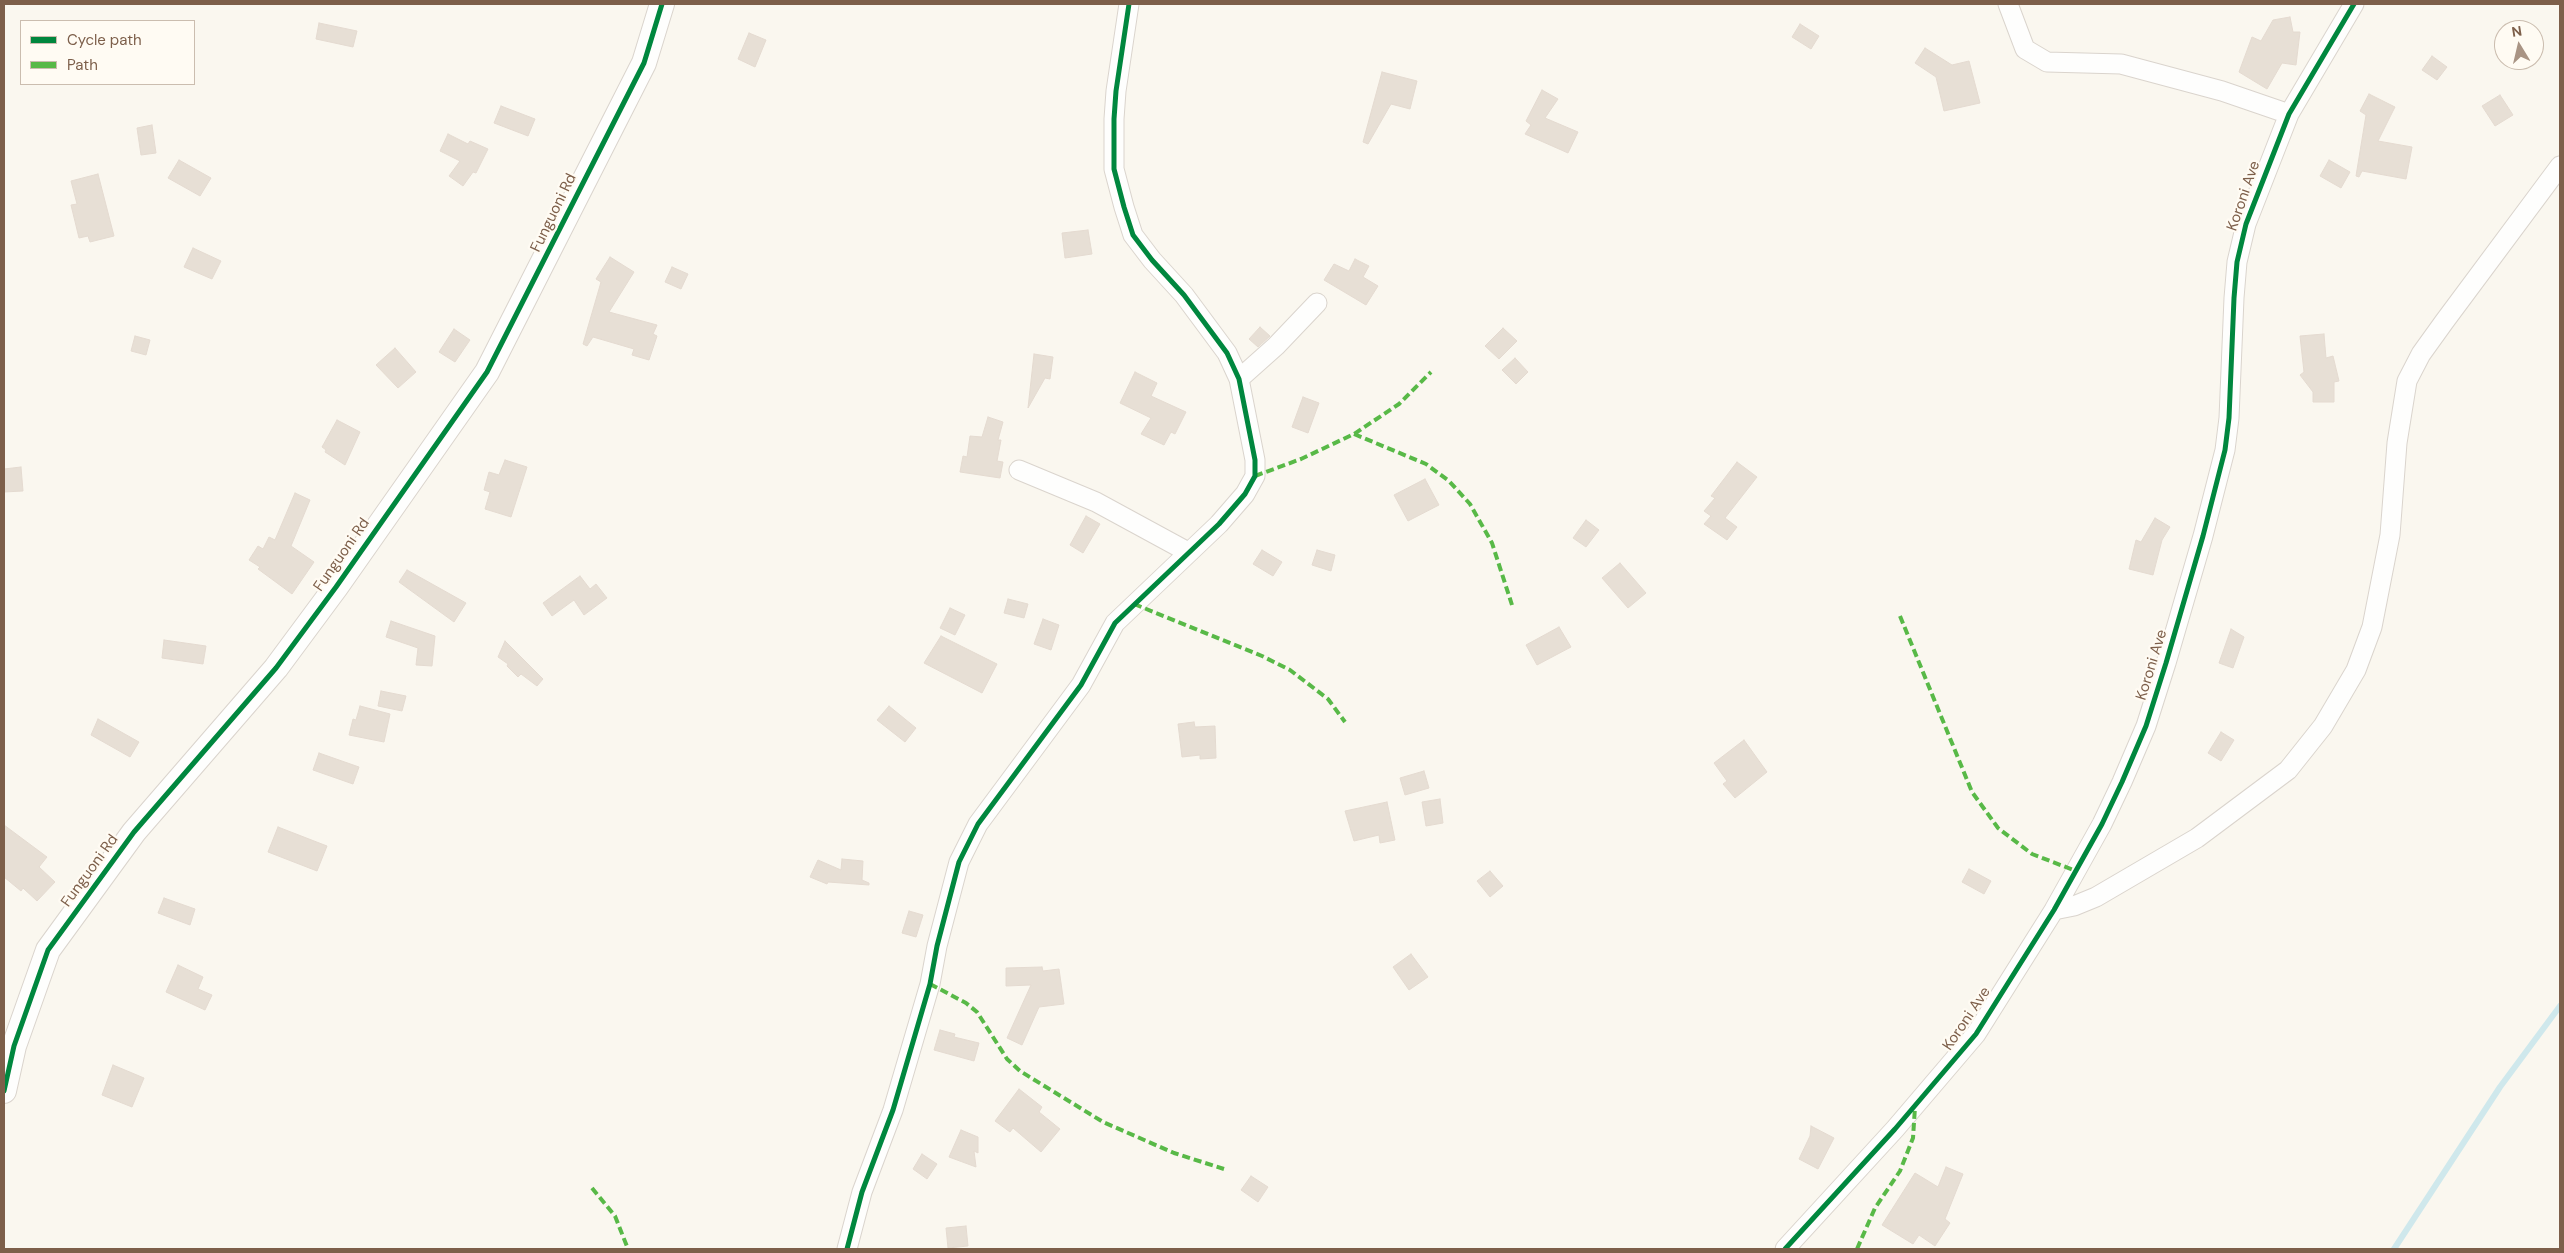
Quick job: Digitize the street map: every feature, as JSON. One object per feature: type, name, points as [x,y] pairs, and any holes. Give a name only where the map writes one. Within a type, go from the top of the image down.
[{"type":"street","name":"Funguoni Rd","points":[[4,1091],[14,1046],[48,950],[134,832],[276,668],[336,587],[487,372],[644,63],[662,4]]},
{"type":"street","points":[[847,1249],[862,1192],[893,1110],[930,984],[937,946],[959,862],[978,824],[1081,685],[1115,623],[1219,524],[1245,494],[1255,476],[1255,460],[1239,379],[1215,335],[1134,235],[1124,207],[1114,168],[1114,119],[1129,4]]},
{"type":"street","points":[[2008,4],[2025,49],[2047,62],[2121,64],[2222,91],[2289,114]]},
{"type":"street","name":"Koroni Ave","points":[[1785,1249],[1895,1129],[1976,1034],[2054,910],[2102,824],[2125,774],[2146,726],[2181,614],[2224,450],[2229,418],[2237,262],[2255,196],[2289,114],[2354,4]]},
{"type":"street","points":[[2054,910],[2074,906],[2096,897],[2197,838],[2288,770],[2323,726],[2356,670],[2372,627],[2387,554],[2397,443],[2407,381],[2421,354],[2560,166]]},
{"type":"street","points":[[1239,379],[1283,340],[1317,303]]},
{"type":"street","points":[[1019,470],[1096,502],[1188,552]]},
{"type":"building","points":[[2290,17],[2293,32],[2300,32],[2296,65],[2282,63],[2267,89],[2239,72],[2252,37],[2261,41],[2273,20]]},
{"type":"building","points":[[319,23],[357,31],[353,47],[316,39]]},
{"type":"building","points":[[1800,24],[1819,36],[1811,49],[1792,37]]},
{"type":"building","points":[[749,33],[766,40],[755,67],[738,59]]},
{"type":"building","points":[[1925,48],[1952,65],[1969,61],[1980,103],[1944,111],[1936,77],[1915,63]]},
{"type":"building","points":[[2432,56],[2447,67],[2437,80],[2422,70]]},
{"type":"building","points":[[1382,72],[1417,81],[1410,109],[1391,104],[1368,144],[1363,142]]},
{"type":"building","points":[[1542,90],[1558,99],[1545,118],[1578,132],[1568,153],[1525,134],[1531,125],[1526,121]]},
{"type":"building","points":[[2369,94],[2395,107],[2378,141],[2412,147],[2406,179],[2362,171],[2359,177],[2356,176],[2366,115],[2360,111]]},
{"type":"building","points":[[2500,95],[2513,115],[2495,126],[2482,106]]},
{"type":"building","points":[[501,106],[535,119],[528,136],[494,123]]},
{"type":"building","points":[[152,125],[156,153],[141,155],[137,128]]},
{"type":"building","points":[[448,134],[468,144],[470,141],[488,149],[476,173],[473,172],[463,186],[449,176],[460,161],[440,151]]},
{"type":"building","points":[[179,160],[211,178],[200,196],[168,178]]},
{"type":"building","points":[[2329,160],[2350,172],[2341,188],[2320,176]]},
{"type":"building","points":[[98,174],[114,236],[90,242],[88,236],[79,238],[71,205],[77,204],[71,181]]},
{"type":"building","points":[[1088,230],[1092,254],[1065,258],[1062,233]]},
{"type":"building","points":[[193,248],[221,261],[212,279],[184,267]]},
{"type":"building","points":[[610,257],[634,272],[609,312],[657,325],[653,334],[657,336],[649,360],[632,355],[634,349],[593,337],[587,346],[583,344],[601,282],[596,279]]},
{"type":"building","points":[[1355,259],[1369,266],[1363,277],[1378,286],[1366,305],[1324,280],[1334,264],[1349,271]]},
{"type":"building","points":[[672,267],[688,274],[681,289],[665,282]]},
{"type":"building","points":[[1260,327],[1270,336],[1258,347],[1249,339]]},
{"type":"building","points":[[1503,328],[1517,341],[1499,359],[1485,346]]},
{"type":"building","points":[[454,329],[470,340],[455,362],[439,352]]},
{"type":"building","points":[[2324,334],[2326,358],[2333,356],[2339,381],[2334,382],[2334,402],[2313,402],[2313,392],[2300,375],[2304,372],[2300,336]]},
{"type":"building","points":[[135,336],[150,340],[146,355],[131,351]]},
{"type":"building","points":[[395,348],[416,372],[398,388],[376,365]]},
{"type":"building","points":[[1034,354],[1053,357],[1050,379],[1045,378],[1028,408]]},
{"type":"building","points":[[1515,358],[1528,372],[1516,384],[1502,370]]},
{"type":"building","points":[[1135,372],[1157,383],[1151,396],[1186,412],[1175,434],[1171,432],[1164,445],[1141,434],[1151,418],[1120,403]]},
{"type":"building","points":[[1303,397],[1319,403],[1308,433],[1292,427]]},
{"type":"building","points":[[988,417],[1003,422],[998,440],[1001,440],[997,461],[1003,462],[1000,478],[960,472],[963,456],[967,457],[970,436],[982,437]]},
{"type":"building","points":[[337,420],[360,432],[345,465],[325,452],[326,450],[322,447]]},
{"type":"building","points":[[505,460],[527,467],[511,517],[485,509],[490,492],[484,490],[489,472],[499,475]]},
{"type":"building","points":[[1737,462],[1757,477],[1725,518],[1737,527],[1727,540],[1704,524],[1711,516],[1704,511],[1715,498],[1711,496]]},
{"type":"building","points":[[21,467],[23,491],[4,492],[4,469]]},
{"type":"building","points":[[1425,479],[1439,505],[1408,521],[1394,495]]},
{"type":"building","points":[[295,493],[310,500],[291,546],[314,562],[292,594],[249,560],[258,546],[263,549],[269,537],[275,540]]},
{"type":"building","points":[[1086,516],[1100,524],[1083,553],[1070,545]]},
{"type":"building","points":[[2155,518],[2170,527],[2162,540],[2153,575],[2129,569],[2136,540],[2141,542]]},
{"type":"building","points":[[1586,520],[1599,530],[1586,547],[1573,538]]},
{"type":"building","points":[[1262,550],[1282,562],[1273,576],[1253,564]]},
{"type":"building","points":[[1317,550],[1335,555],[1331,571],[1312,565]]},
{"type":"building","points":[[1620,563],[1646,593],[1628,608],[1602,578]]},
{"type":"building","points":[[407,570],[466,603],[454,622],[399,582]]},
{"type":"building","points":[[580,576],[590,589],[596,584],[607,598],[584,615],[574,600],[552,616],[543,603]]},
{"type":"building","points":[[1008,599],[1028,604],[1024,618],[1004,613]]},
{"type":"building","points":[[950,608],[965,615],[955,635],[940,628]]},
{"type":"building","points":[[1043,619],[1059,625],[1051,650],[1034,644]]},
{"type":"building","points":[[391,621],[435,636],[432,666],[416,665],[418,648],[386,637]]},
{"type":"building","points":[[1559,627],[1571,647],[1537,665],[1526,645]]},
{"type":"building","points":[[2231,629],[2244,637],[2233,668],[2219,663]]},
{"type":"building","points":[[941,636],[997,664],[982,693],[924,663]]},
{"type":"building","points":[[164,640],[206,646],[203,664],[162,658]]},
{"type":"building","points":[[505,641],[543,679],[537,686],[521,674],[518,677],[507,666],[508,664],[498,657]]},
{"type":"building","points":[[381,691],[406,696],[402,711],[378,706]]},
{"type":"building","points":[[360,706],[390,714],[384,742],[349,735],[353,719],[356,720]]},
{"type":"building","points":[[889,706],[916,728],[905,742],[877,720]]},
{"type":"building","points":[[98,719],[139,742],[130,757],[91,735]]},
{"type":"building","points":[[1194,722],[1195,727],[1215,726],[1216,758],[1200,759],[1200,755],[1182,757],[1178,724]]},
{"type":"building","points":[[2221,732],[2234,740],[2221,761],[2208,753]]},
{"type":"building","points":[[1744,740],[1767,772],[1735,798],[1723,784],[1727,781],[1714,763]]},
{"type":"building","points":[[319,753],[359,767],[353,784],[313,770]]},
{"type":"building","points":[[1424,771],[1429,788],[1405,795],[1400,778]]},
{"type":"building","points":[[1440,799],[1443,823],[1426,826],[1422,802]]},
{"type":"building","points":[[1387,802],[1395,840],[1380,843],[1379,835],[1354,841],[1345,811]]},
{"type":"building","points":[[4,825],[47,857],[39,867],[55,882],[37,901],[23,888],[21,891],[4,877]]},
{"type":"building","points":[[278,827],[327,846],[317,871],[268,852]]},
{"type":"building","points":[[842,859],[863,861],[862,880],[869,883],[869,885],[828,882],[827,884],[810,877],[818,860],[841,870]]},
{"type":"building","points":[[1969,869],[1991,881],[1984,894],[1962,882]]},
{"type":"building","points":[[1490,871],[1503,886],[1490,897],[1477,881]]},
{"type":"building","points":[[164,898],[195,909],[190,925],[158,913]]},
{"type":"building","points":[[909,911],[923,915],[916,937],[902,933]]},
{"type":"building","points":[[1411,954],[1428,977],[1409,990],[1393,967]]},
{"type":"building","points":[[178,965],[203,977],[198,989],[212,995],[205,1010],[166,992]]},
{"type":"building","points":[[1042,967],[1043,971],[1059,969],[1064,1004],[1039,1007],[1022,1045],[1007,1038],[1031,985],[1006,986],[1006,968]]},
{"type":"building","points":[[940,1030],[955,1034],[954,1037],[979,1043],[974,1061],[934,1050]]},
{"type":"building","points":[[113,1065],[144,1078],[132,1107],[102,1095]]},
{"type":"building","points":[[1019,1089],[1042,1107],[1039,1112],[1060,1129],[1041,1152],[1013,1128],[1010,1132],[995,1121]]},
{"type":"building","points":[[1811,1126],[1834,1138],[1818,1169],[1799,1159],[1810,1136]]},
{"type":"building","points":[[961,1130],[978,1137],[978,1153],[974,1151],[976,1167],[949,1157]]},
{"type":"building","points":[[922,1154],[937,1164],[927,1179],[913,1169]]},
{"type":"building","points":[[1946,1167],[1963,1174],[1945,1219],[1950,1223],[1935,1246],[1919,1235],[1913,1244],[1882,1225],[1915,1173],[1938,1187]]},
{"type":"building","points":[[1251,1176],[1268,1187],[1258,1202],[1241,1190]]},
{"type":"building","points":[[966,1226],[968,1246],[948,1248],[946,1228]]},
{"type":"waterway","points":[[2394,1249],[2500,1087],[2560,1006]]},
{"type":"marked path","points":[[1255,476],[1301,459],[1354,434],[1399,404],[1431,372]]},
{"type":"marked path","points":[[1354,434],[1426,464],[1449,481],[1470,504],[1492,543],[1512,605]]},
{"type":"marked path","points":[[1134,604],[1262,656],[1290,670],[1328,699],[1345,722]]},
{"type":"marked path","points":[[1900,616],[1972,792],[1998,828],[2032,854],[2076,871]]},
{"type":"marked path","points":[[930,984],[966,1003],[977,1012],[1007,1059],[1020,1071],[1103,1122],[1174,1153],[1224,1169]]},
{"type":"marked path","points":[[1857,1249],[1875,1208],[1900,1171],[1913,1138],[1915,1107]]},
{"type":"marked path","points":[[592,1188],[615,1216],[628,1249]]},
{"type":"cycle path","points":[[4,1091],[14,1046],[48,950],[134,832],[276,668],[336,587],[487,372],[644,63],[662,4]]},
{"type":"cycle path","points":[[847,1249],[862,1192],[893,1110],[930,984],[937,946],[959,862],[978,824],[1081,685],[1115,623],[1219,524],[1245,494],[1255,476],[1255,460],[1239,379],[1227,353],[1184,295],[1152,260],[1133,235],[1124,207],[1114,169],[1114,119],[1116,91],[1129,4]]},
{"type":"cycle path","points":[[1785,1249],[1895,1129],[1976,1034],[2054,910],[2102,824],[2122,782],[2146,726],[2166,663],[2203,536],[2225,450],[2229,418],[2237,262],[2246,224],[2289,114],[2354,4]]}]
